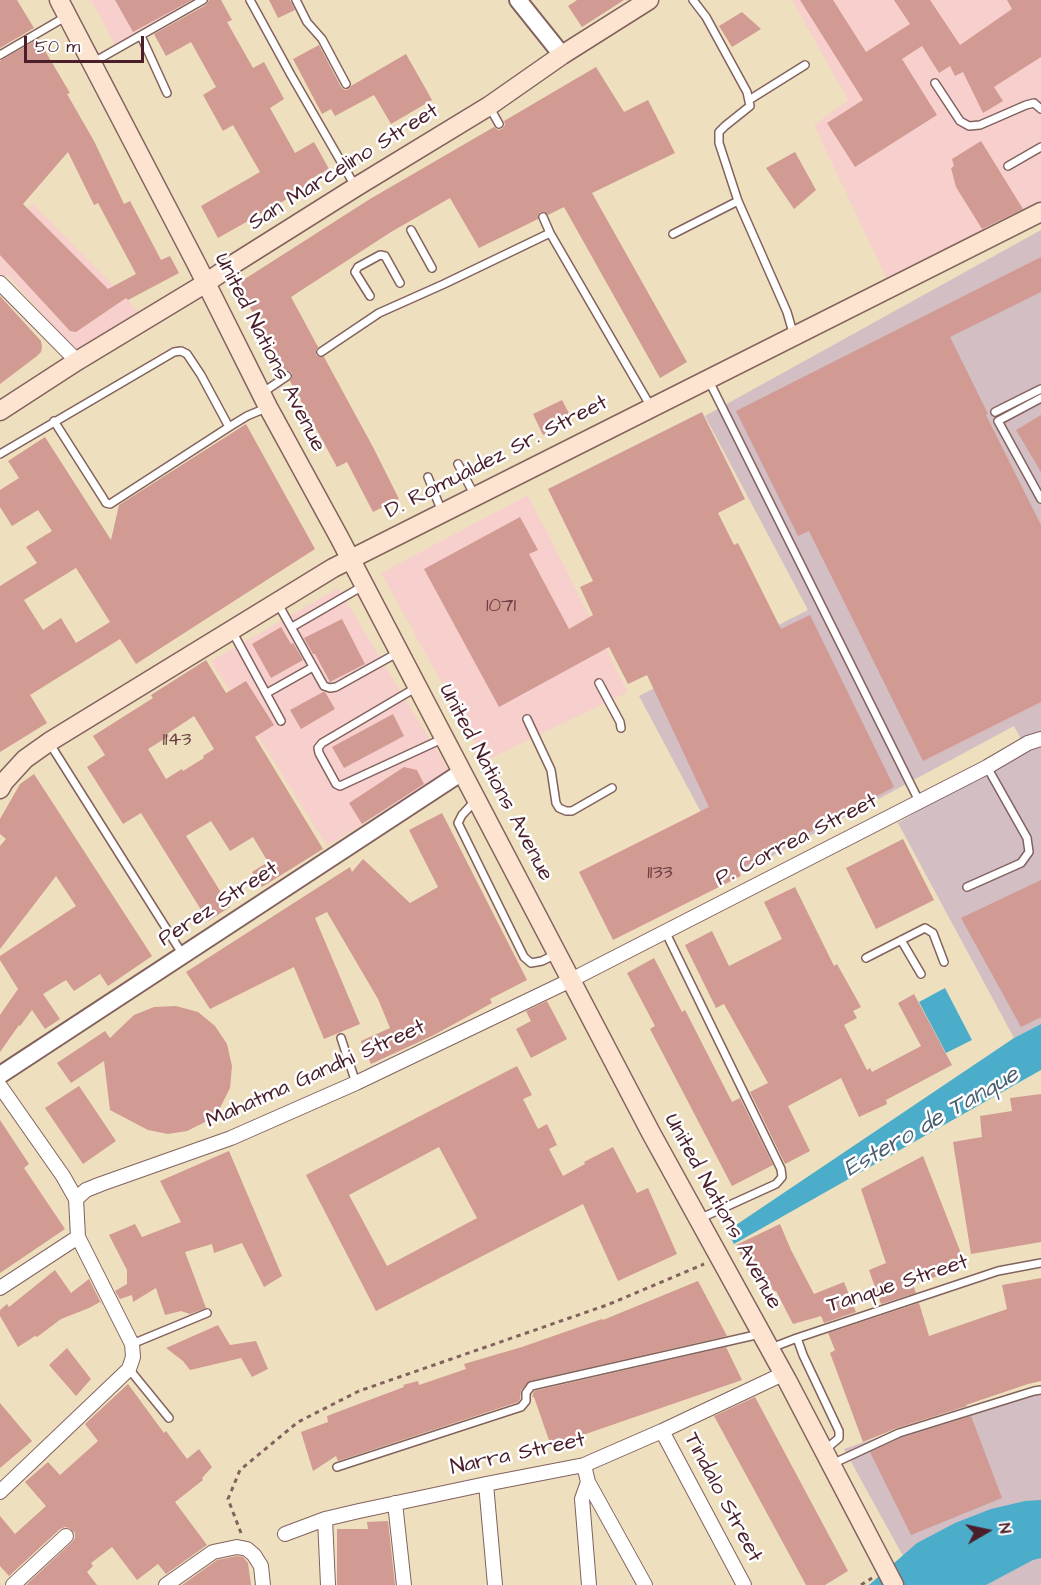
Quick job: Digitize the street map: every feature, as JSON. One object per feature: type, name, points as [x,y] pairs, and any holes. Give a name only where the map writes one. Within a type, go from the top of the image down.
[{"type":"main road","name":"San Marcelino Street","points":[[0,411],[489,106],[649,0]]},
{"type":"main road","name":"United Nations Avenue","points":[[63,8],[265,400],[646,1124],[828,1457],[879,1572],[894,1585]]},
{"type":"main road","name":"D. Romualdez Sr. Street","points":[[0,789],[25,759],[49,742],[350,559],[1041,212]]},
{"type":"street","points":[[518,0],[562,56]]},
{"type":"street","points":[[0,283],[77,361]]},
{"type":"street","name":"P. Correa Street","points":[[571,980],[987,767],[1028,743],[1041,739]]},
{"type":"street","name":"Perez Street","points":[[0,1075],[462,772]]},
{"type":"street","name":"Mahatma Gandhi Street","points":[[76,1199],[86,1190],[231,1138],[356,1083],[571,980]]},
{"type":"street","points":[[0,1086],[63,1176],[76,1199],[78,1237],[132,1344],[133,1357],[129,1369],[0,1492]]},
{"type":"street","points":[[0,1288],[78,1237]]},
{"type":"street","name":"Narra Street","points":[[285,1534],[326,1519],[395,1503],[584,1465],[783,1374]]},
{"type":"street","name":"Tindalo Street","points":[[662,1431],[744,1585]]},
{"type":"street","points":[[584,1465],[588,1482],[645,1585]]},
{"type":"street","points":[[588,1482],[582,1499],[590,1585]]},
{"type":"street","points":[[486,1484],[495,1585]]},
{"type":"street","points":[[395,1503],[404,1585]]},
{"type":"street","points":[[326,1519],[328,1585]]},
{"type":"street","points":[[13,1585],[66,1536]]},
{"type":"street","points":[[166,1585],[213,1552],[237,1547],[247,1549],[254,1554],[261,1566],[263,1585]]},
{"type":"lane","points":[[92,63],[203,0]]},
{"type":"lane","points":[[250,0],[356,187]]},
{"type":"lane","points":[[296,0],[308,22],[322,39],[346,84]]},
{"type":"lane","points":[[693,0],[711,27],[750,100],[750,106],[719,132],[719,143],[738,201],[787,312],[794,336]]},
{"type":"lane","points":[[0,55],[63,8]]},
{"type":"lane","points":[[141,36],[167,93]]},
{"type":"lane","points":[[750,100],[805,65]]},
{"type":"lane","points":[[935,83],[960,121],[969,126],[980,125],[1034,103],[1041,109]]},
{"type":"lane","points":[[489,106],[499,124]]},
{"type":"lane","points":[[1008,166],[1041,147]]},
{"type":"lane","points":[[674,234],[738,201]]},
{"type":"lane","points":[[543,217],[550,233],[651,407]]},
{"type":"lane","points":[[411,230],[432,268]]},
{"type":"lane","points":[[321,352],[379,313],[550,233]]},
{"type":"lane","points":[[370,296],[355,272],[358,267],[380,255],[385,256],[400,283]]},
{"type":"lane","points":[[0,454],[174,352],[181,351],[187,354],[201,375],[229,427]]},
{"type":"lane","points":[[54,421],[106,503],[110,504],[247,416],[287,376]]},
{"type":"lane","points":[[708,379],[920,801]]},
{"type":"lane","points":[[995,412],[1041,389]]},
{"type":"lane","points":[[1041,398],[999,421],[1041,499]]},
{"type":"lane","points":[[458,464],[475,496]]},
{"type":"lane","points":[[428,477],[442,512]]},
{"type":"lane","points":[[292,627],[363,586]]},
{"type":"lane","points":[[277,602],[324,686],[336,687],[399,652]]},
{"type":"lane","points":[[231,630],[281,721]]},
{"type":"lane","points":[[267,693],[313,667]]},
{"type":"lane","points":[[599,683],[621,728]]},
{"type":"lane","points":[[417,687],[322,743],[318,748],[319,753],[336,784],[340,786],[444,738]]},
{"type":"lane","points":[[527,719],[551,770],[556,803],[559,808],[566,812],[572,811],[612,788]]},
{"type":"lane","points":[[49,742],[183,955]]},
{"type":"lane","points":[[967,887],[1021,863],[1029,852],[1027,838],[987,767]]},
{"type":"lane","points":[[476,799],[458,823],[524,957],[531,963],[542,961],[557,953]]},
{"type":"lane","points":[[866,958],[925,928],[933,933],[944,962]]},
{"type":"lane","points":[[665,931],[781,1169],[782,1176],[776,1184],[698,1220]]},
{"type":"lane","points":[[901,940],[921,974]]},
{"type":"lane","points":[[341,1038],[356,1083]]},
{"type":"lane","name":"Tanque Street","points":[[337,1467],[521,1407],[526,1401],[526,1393],[531,1386],[765,1341],[797,1338],[998,1271],[1041,1263]]},
{"type":"lane","points":[[132,1344],[207,1313]]},
{"type":"lane","points":[[797,1338],[839,1431],[839,1438],[828,1457]]},
{"type":"lane","points":[[129,1369],[169,1418]]},
{"type":"lane","points":[[828,1457],[898,1433],[1041,1390]]},
{"type":"path","points":[[247,1549],[228,1499],[240,1470],[298,1422],[359,1391],[608,1305],[718,1256]]},
{"type":"path","points":[[861,1585],[879,1572]]},
{"type":"shaded area","points":[[91,0],[193,0],[115,45]]},
{"type":"shaded area","points":[[792,0],[1041,0],[1041,208],[889,284],[814,125],[848,100]]},
{"type":"shaded area","points":[[33,204],[139,312],[77,352],[7,275],[0,280],[0,236]]},
{"type":"shaded area","points":[[1041,230],[1041,1024],[1014,1038],[898,823],[1025,747],[1014,726],[735,876],[639,696],[808,610],[705,416]]},
{"type":"shaded area","points":[[528,495],[628,692],[485,761],[381,573]]},
{"type":"shaded area","points":[[338,588],[449,771],[327,846],[211,661]]},
{"type":"shaded area","points":[[1041,1386],[1041,1585],[919,1585],[844,1449],[944,1415]]},
{"type":"water","points":[[945,988],[972,1040],[946,1053],[919,1002]]},
{"type":"water","name":"Estero de Tanque","points":[[1041,1024],[1041,1070],[734,1244],[727,1231],[1014,1038]]},
{"type":"water","points":[[1041,1500],[1041,1558],[986,1585],[869,1585],[917,1543],[955,1523],[991,1509],[1025,1501]]},
{"type":"building","points":[[0,0],[17,0],[34,28],[0,48]]},
{"type":"building","points":[[115,0],[192,0],[133,32]]},
{"type":"building","points":[[209,0],[221,0],[232,20],[227,22],[253,68],[264,62],[284,99],[270,108],[295,153],[314,142],[329,169],[307,181],[310,186],[218,238],[201,206],[260,172],[233,125],[223,131],[203,95],[216,87],[191,42],[166,56],[154,34],[206,5]]},
{"type":"building","points":[[269,0],[290,0],[295,10],[278,18]]},
{"type":"building","points":[[577,0],[624,0],[582,27],[568,6]]},
{"type":"building","points":[[800,0],[833,0],[866,52],[910,24],[894,0],[930,0],[960,45],[1012,9],[1007,0],[1041,0],[1041,57],[994,87],[1003,101],[983,113],[963,72],[955,76],[950,66],[939,73],[922,46],[902,59],[937,115],[855,167],[827,123],[863,100]]},
{"type":"building","points":[[742,12],[761,29],[732,47],[719,26]]},
{"type":"building","points":[[38,39],[70,93],[67,94],[94,141],[124,204],[130,201],[161,260],[170,256],[179,273],[128,300],[126,298],[76,332],[70,331],[0,255],[0,61]],"holes":[[[68,152],[94,205],[98,203],[136,274],[108,289],[23,204]]]},
{"type":"building","points":[[319,45],[341,87],[345,90],[406,54],[432,100],[391,124],[374,95],[335,116],[331,109],[322,114],[293,59]]},
{"type":"building","points":[[596,67],[624,112],[648,100],[675,153],[592,193],[687,362],[660,378],[564,207],[548,215],[540,212],[538,219],[479,248],[450,198],[391,232],[291,297],[318,347],[316,355],[324,357],[399,499],[373,512],[347,462],[337,467],[290,381],[292,373],[285,371],[237,284],[370,199],[494,127],[498,130],[502,129],[505,125],[504,121]]},
{"type":"building","points":[[981,141],[1023,209],[982,229],[956,187],[951,168],[954,166],[952,159]]},
{"type":"building","points":[[795,152],[816,190],[794,209],[766,168]]},
{"type":"building","points":[[1041,257],[1041,292],[950,337],[1041,525],[1041,702],[923,761],[809,531],[798,536],[736,411]]},
{"type":"building","points":[[0,296],[41,341],[42,347],[37,356],[0,384]]},
{"type":"building","points":[[562,400],[573,421],[543,435],[533,414]]},
{"type":"building","points":[[702,412],[745,499],[718,513],[734,545],[738,543],[781,629],[810,615],[894,787],[738,870],[741,876],[613,940],[579,872],[709,807],[647,675],[628,684],[609,647],[499,707],[424,569],[520,517],[538,550],[529,554],[569,629],[593,615],[580,587],[593,581],[548,489]]},
{"type":"building","points":[[1041,415],[1041,472],[1016,430]]},
{"type":"building","points":[[246,424],[315,549],[136,664],[120,639],[30,695],[47,723],[0,752],[0,586],[37,563],[26,547],[52,531],[38,510],[12,526],[0,507],[0,490],[19,478],[8,461],[45,437],[111,540],[119,505]],"holes":[[[76,568],[110,622],[76,643],[61,618],[43,630],[24,600]]]},
{"type":"building","points":[[342,619],[365,664],[330,682],[304,638]]},
{"type":"building","points":[[281,627],[303,660],[271,678],[252,644]]},
{"type":"building","points":[[206,660],[226,693],[246,681],[274,725],[255,737],[323,849],[262,887],[252,872],[268,862],[253,837],[230,851],[211,821],[186,836],[230,907],[208,921],[141,813],[123,824],[87,767],[105,755],[93,736],[153,698],[151,695]],"holes":[[[194,716],[214,749],[203,756],[204,758],[166,779],[148,749]]]},
{"type":"building","points":[[323,692],[335,709],[301,729],[290,710]]},
{"type":"building","points":[[393,714],[404,736],[344,768],[332,747]]},
{"type":"building","points":[[404,767],[417,770],[424,784],[362,824],[349,803]]},
{"type":"building","points":[[34,774],[152,956],[108,986],[100,974],[74,991],[66,980],[43,994],[60,1019],[45,1029],[32,1010],[0,1052],[0,1015],[18,989],[0,960],[0,956],[76,906],[56,876],[0,949],[0,846],[6,839],[0,834],[0,819],[20,784]]},
{"type":"building","points":[[442,813],[527,980],[490,999],[492,1003],[434,1035],[371,1064],[361,1041],[390,1028],[378,999],[327,912],[315,918],[360,1024],[324,1039],[294,967],[210,1009],[186,972],[350,867],[352,872],[363,859],[410,903],[438,887],[409,830]]},
{"type":"building","points":[[903,839],[934,900],[876,929],[846,868]]},
{"type":"building","points":[[1041,880],[1041,1017],[1021,1027],[961,918]]},
{"type":"building","points":[[795,887],[834,966],[837,964],[861,1007],[853,1011],[857,1018],[844,1025],[867,1070],[870,1068],[872,1072],[921,1046],[898,1003],[914,994],[952,1065],[886,1100],[887,1104],[859,1117],[841,1078],[788,1106],[810,1151],[785,1164],[750,1092],[768,1083],[724,1004],[716,1008],[685,945],[712,931],[729,966],[782,939],[764,902]]},
{"type":"building","points":[[654,958],[682,1012],[685,1010],[732,1102],[740,1098],[773,1165],[732,1186],[650,1029],[655,1026],[627,973]]},
{"type":"building","points":[[547,1001],[567,1039],[531,1058],[516,1029],[531,1021],[526,1011]]},
{"type":"building","points":[[176,1006],[198,1012],[215,1026],[227,1044],[232,1066],[230,1088],[220,1108],[205,1122],[187,1131],[168,1134],[148,1130],[110,1110],[104,1061],[71,1083],[57,1063],[105,1031],[110,1038],[134,1015],[154,1007]]},
{"type":"building","points":[[517,1066],[532,1095],[523,1099],[538,1129],[547,1124],[557,1145],[549,1149],[563,1176],[613,1147],[637,1193],[648,1188],[677,1254],[618,1281],[583,1204],[376,1311],[306,1175]],"holes":[[[439,1147],[477,1218],[387,1266],[349,1195]]]},
{"type":"building","points":[[79,1086],[116,1141],[83,1164],[45,1108]]},
{"type":"building","points":[[1041,1094],[1041,1242],[971,1254],[953,1142],[982,1137],[980,1116],[1012,1111],[1010,1098]]},
{"type":"building","points":[[0,1120],[29,1164],[24,1168],[65,1229],[0,1273]]},
{"type":"building","points":[[229,1151],[282,1276],[264,1287],[242,1243],[214,1253],[212,1244],[185,1252],[206,1308],[190,1314],[181,1311],[165,1315],[156,1288],[133,1302],[132,1295],[120,1299],[115,1291],[127,1284],[127,1270],[109,1235],[135,1224],[142,1237],[181,1222],[160,1181]]},
{"type":"building","points":[[923,1156],[966,1266],[913,1285],[916,1293],[881,1304],[869,1270],[886,1263],[861,1189]]},
{"type":"building","points":[[780,1224],[814,1294],[844,1282],[856,1312],[824,1323],[821,1316],[793,1324],[760,1265],[748,1271],[736,1245]]},
{"type":"building","points":[[55,1270],[71,1293],[89,1279],[102,1305],[100,1302],[61,1319],[37,1337],[35,1336],[18,1347],[0,1316],[0,1310],[7,1304],[9,1307]]},
{"type":"building","points":[[1041,1278],[1041,1381],[897,1428],[863,1442],[830,1353],[835,1350],[828,1333],[919,1303],[929,1336],[1007,1309],[1002,1285]]},
{"type":"building","points":[[698,1281],[727,1336],[530,1381],[521,1390],[518,1402],[338,1461],[336,1456],[313,1471],[301,1432],[328,1422],[327,1416],[404,1387],[403,1385],[418,1381],[419,1385],[466,1369],[464,1364],[603,1320]]},
{"type":"building","points":[[218,1325],[230,1345],[256,1341],[268,1369],[252,1377],[241,1358],[190,1370],[183,1361],[166,1348]]},
{"type":"building","points":[[726,1347],[742,1380],[551,1446],[534,1397],[532,1397],[534,1391]]},
{"type":"building","points":[[67,1348],[91,1379],[76,1396],[49,1365]]},
{"type":"building","points":[[128,1384],[164,1433],[166,1431],[187,1459],[199,1449],[212,1467],[202,1478],[203,1480],[175,1502],[207,1545],[166,1574],[158,1564],[137,1580],[112,1547],[91,1563],[93,1566],[87,1572],[97,1585],[26,1585],[75,1538],[75,1533],[65,1527],[9,1576],[0,1566],[0,1516],[15,1534],[46,1506],[25,1482],[48,1462],[60,1475],[98,1441],[85,1424]]},
{"type":"building","points":[[755,1397],[848,1571],[825,1585],[806,1585],[714,1416]]},
{"type":"building","points":[[0,1403],[32,1441],[0,1468]]},
{"type":"building","points":[[971,1416],[1002,1498],[911,1535],[870,1452],[901,1438]]},
{"type":"building","points":[[388,1521],[395,1585],[337,1585],[337,1529],[368,1529],[367,1522]]},
{"type":"building","points":[[243,1557],[248,1563],[251,1585],[182,1585],[217,1560]]}]
